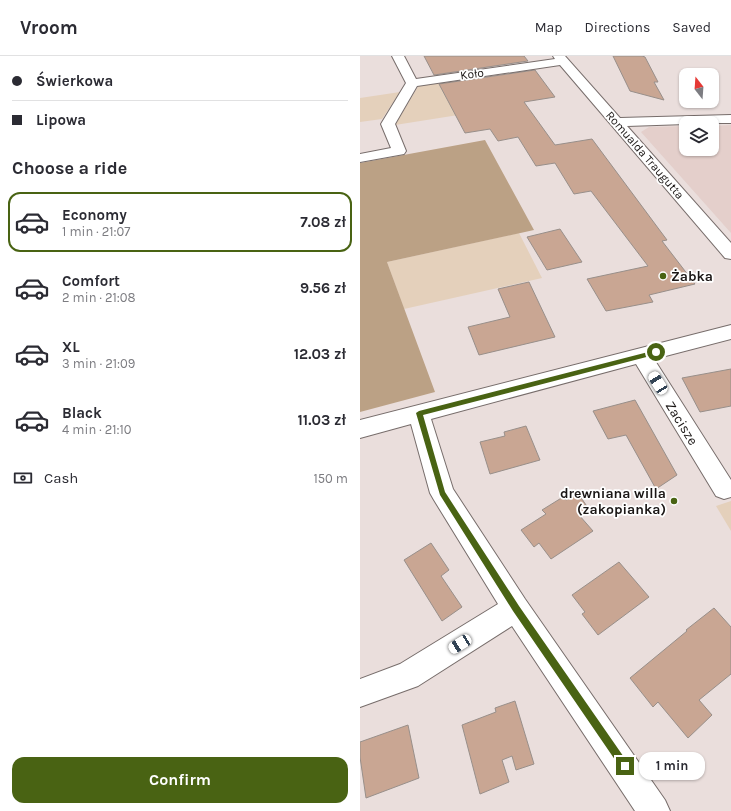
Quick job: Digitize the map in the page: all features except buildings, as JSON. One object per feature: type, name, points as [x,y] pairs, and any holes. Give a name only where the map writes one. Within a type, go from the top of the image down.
[{"type":"street","points":[[360,158],[399,151],[388,124],[412,83],[398,56]]},
{"type":"street","name":"Koło","points":[[412,83],[561,58]]},
{"type":"street","name":"Romualda Traugutta","points":[[561,58],[731,254]]},
{"type":"street","points":[[616,122],[731,119]]},
{"type":"street","points":[[360,429],[731,332]]},
{"type":"street","name":"Zacisze","points":[[641,356],[724,489]]},
{"type":"street","points":[[419,413],[442,493],[516,608],[654,811]]},
{"type":"street","points":[[360,693],[408,676],[516,608]]},
{"type":"shaded area","points":[[453,80],[471,113],[395,125],[419,85]]},
{"type":"shaded area","points":[[400,92],[382,119],[360,122],[360,98]]},
{"type":"shaded area","points":[[731,125],[731,233],[641,132],[649,127],[679,126],[679,156],[719,156],[719,126]]},
{"type":"shaded area","points":[[485,140],[534,230],[387,262],[435,392],[360,412],[360,163]]},
{"type":"shaded area","points":[[519,233],[542,278],[404,309],[387,262]]},
{"type":"shaded area","points":[[731,501],[731,531],[716,506]]},
{"type":"place","name":"Żabka","points":[[663,276]]},
{"type":"place","name":"drewniana willa (zakopianka)","points":[[674,501]]},
{"type":"route","points":[[625,766],[516,608],[442,493],[419,413],[656,352]]}]
